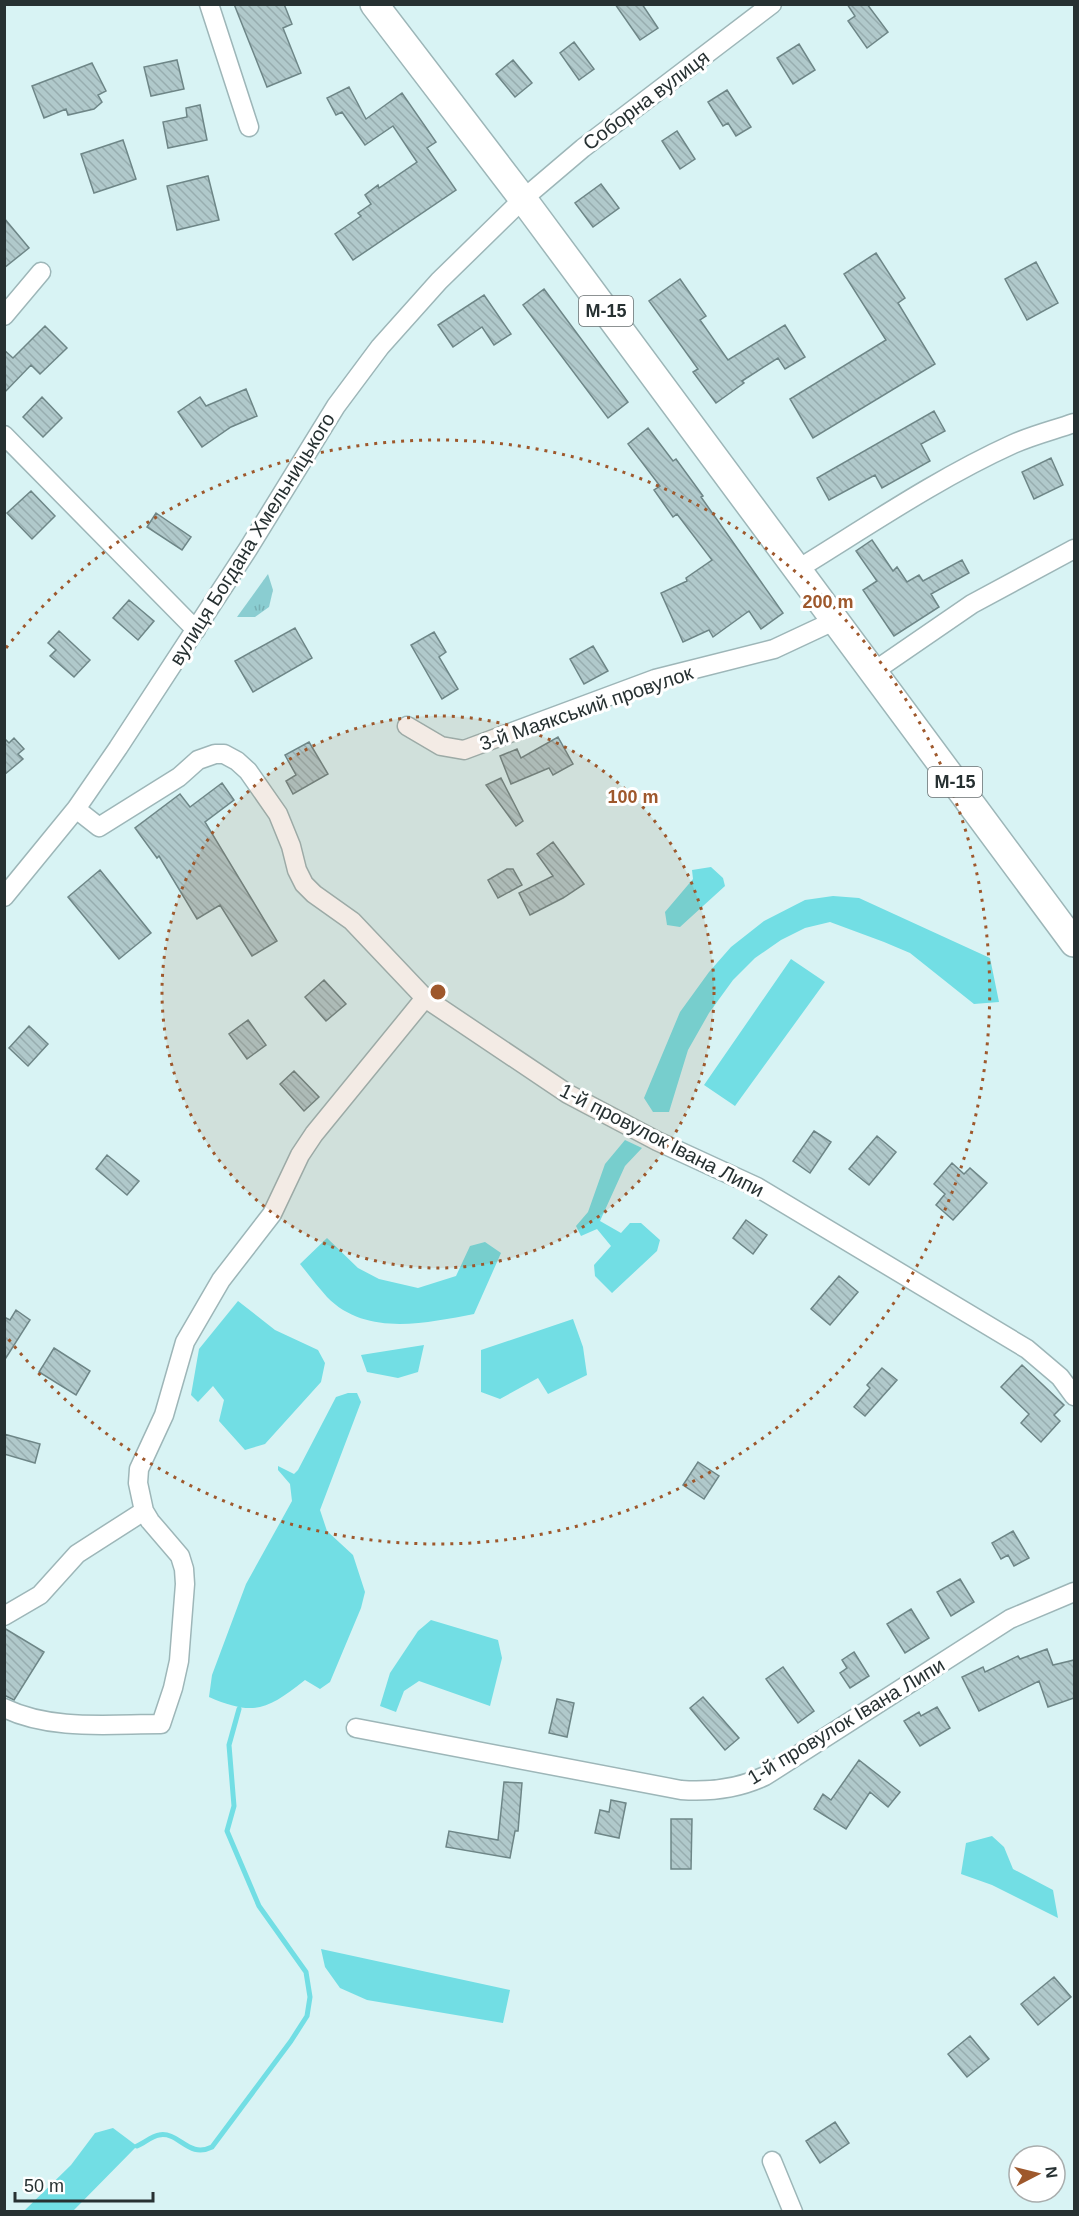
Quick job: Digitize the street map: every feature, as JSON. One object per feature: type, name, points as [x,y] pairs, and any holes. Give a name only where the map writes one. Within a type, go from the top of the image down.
[{"type":"highway","name":"М-15","points":[[374,4],[523,199],[1074,943]]},
{"type":"street","points":[[209,4],[249,127]]},
{"type":"street","name":"Соборна вулиця","points":[[523,199],[582,148],[772,4]]},
{"type":"street","name":"вулиця Богдана Хмельницького","points":[[4,897],[76,809],[196,630],[336,406],[368,362],[439,281],[523,199]]},
{"type":"street","points":[[4,316],[41,272]]},
{"type":"street","points":[[798,569],[940,482],[986,457],[1016,442],[1074,423]]},
{"type":"street","points":[[8,444],[196,630]]},
{"type":"street","points":[[873,672],[972,604],[1074,549]]},
{"type":"street","name":"3-й Маякський провулок","points":[[407,726],[441,746],[452,750],[464,750],[656,679],[774,649],[836,620]]},
{"type":"street","name":"1-й провулок Івана Липи","points":[[76,809],[99,826],[179,777],[198,760],[215,754],[224,754],[237,761],[248,771],[278,814],[304,884],[351,921],[425,998],[568,1094],[657,1141],[757,1187],[1027,1349],[1060,1377],[1074,1395]]},
{"type":"street","points":[[4,1708],[23,1717],[50,1724],[161,1724],[179,1661],[185,1584],[184,1569],[180,1556],[144,1511],[138,1483],[139,1469],[164,1414],[184,1342],[221,1280],[272,1214],[300,1155],[314,1134],[425,998]]},
{"type":"street","points":[[4,1616],[40,1595],[77,1554],[144,1511]]},
{"type":"street","name":"1-й провулок Івана Липи","points":[[356,1728],[681,1790],[694,1791],[740,1786],[765,1776],[1010,1619],[1074,1592]]},
{"type":"street","points":[[772,2161],[793,2211]]},
{"type":"green space","points":[[268,574],[273,590],[269,607],[255,617],[237,617]]},
{"type":"shaded area","points":[[711,867],[723,878],[725,886],[680,927],[667,925],[665,912],[693,879],[692,870]]},
{"type":"shaded area","points":[[833,896],[859,898],[990,958],[999,1002],[974,1004],[910,953],[884,942],[830,922],[805,928],[781,940],[755,958],[733,980],[709,1013],[688,1050],[669,1112],[653,1112],[644,1098],[680,1012],[709,972],[731,947],[764,921],[805,900]]},
{"type":"shaded area","points":[[791,959],[825,982],[735,1106],[704,1085]]},
{"type":"shaded area","points":[[625,1140],[642,1148],[625,1166],[600,1221],[621,1233],[630,1223],[641,1223],[660,1240],[657,1251],[612,1293],[595,1276],[594,1265],[611,1246],[597,1229],[581,1236],[576,1226],[588,1212],[605,1164]]},
{"type":"shaded area","points":[[327,1238],[358,1268],[379,1279],[418,1288],[456,1276],[470,1246],[485,1242],[501,1253],[474,1314],[436,1321],[397,1324],[360,1318],[343,1310],[327,1297],[300,1264]]},
{"type":"shaded area","points":[[238,1301],[275,1330],[318,1350],[325,1363],[321,1382],[265,1444],[245,1450],[219,1421],[224,1400],[213,1386],[198,1402],[191,1395],[199,1349]]},
{"type":"shaded area","points":[[573,1319],[583,1347],[587,1375],[548,1394],[538,1378],[500,1399],[481,1392],[481,1350]]},
{"type":"shaded area","points":[[424,1345],[418,1372],[398,1378],[367,1372],[361,1355]]},
{"type":"shaded area","points":[[357,1393],[361,1402],[320,1510],[327,1531],[353,1555],[365,1592],[361,1608],[330,1682],[320,1689],[305,1680],[281,1698],[260,1707],[238,1707],[209,1697],[212,1675],[246,1584],[292,1501],[290,1484],[278,1470],[278,1466],[294,1474],[298,1470],[336,1397]]},
{"type":"shaded area","points":[[431,1620],[498,1640],[502,1658],[490,1706],[419,1681],[404,1691],[396,1712],[380,1706],[390,1673],[418,1631]]},
{"type":"shaded area","points":[[992,1836],[1004,1847],[1013,1869],[1053,1890],[1058,1918],[992,1885],[961,1874],[966,1843]]},
{"type":"shaded area","points":[[321,1949],[510,1990],[503,2023],[367,2000],[340,1988],[325,1967]]},
{"type":"shaded area","points":[[113,2128],[137,2146],[73,2211],[24,2211],[71,2165],[95,2133]]},
{"type":"building","points":[[234,4],[284,4],[292,24],[283,28],[301,73],[267,87]]},
{"type":"building","points":[[615,4],[642,4],[658,28],[640,40]]},
{"type":"building","points":[[847,4],[867,4],[888,32],[867,48],[848,21],[855,16]]},
{"type":"building","points":[[574,42],[594,69],[579,80],[560,53]]},
{"type":"building","points":[[799,44],[815,70],[793,84],[777,58]]},
{"type":"building","points":[[177,60],[184,89],[151,96],[144,67]]},
{"type":"building","points":[[513,60],[532,83],[515,97],[496,74]]},
{"type":"building","points":[[92,63],[106,91],[98,95],[102,102],[94,109],[68,115],[66,109],[44,118],[32,86]]},
{"type":"building","points":[[349,87],[366,119],[402,93],[436,142],[427,148],[456,190],[353,260],[335,234],[361,216],[358,213],[371,204],[365,195],[417,162],[393,126],[365,145],[342,112],[336,115],[327,98]]},
{"type":"building","points":[[727,90],[751,127],[736,136],[728,123],[723,126],[708,102]]},
{"type":"building","points":[[200,105],[207,140],[168,148],[163,122],[187,117],[186,108]]},
{"type":"building","points":[[677,131],[695,159],[680,169],[662,141]]},
{"type":"building","points":[[123,140],[136,179],[94,193],[81,154]]},
{"type":"building","points":[[208,176],[219,220],[177,230],[167,186]]},
{"type":"building","points":[[601,184],[619,208],[593,227],[575,203]]},
{"type":"building","points":[[4,218],[29,248],[4,268]]},
{"type":"building","points":[[876,253],[905,298],[898,303],[935,364],[813,438],[790,399],[886,340],[844,274]]},
{"type":"building","points":[[1036,262],[1058,303],[1027,320],[1005,279]]},
{"type":"building","points":[[680,279],[706,316],[700,320],[728,360],[785,325],[805,357],[785,369],[778,358],[742,381],[744,383],[716,403],[693,372],[698,369],[649,301]]},
{"type":"building","points":[[544,289],[628,402],[608,418],[523,305]]},
{"type":"building","points":[[484,295],[511,334],[494,345],[482,327],[453,347],[438,325]]},
{"type":"building","points":[[45,326],[67,348],[40,374],[31,365],[4,393],[4,350],[13,358]]},
{"type":"building","points":[[246,389],[257,416],[231,427],[202,447],[178,412],[200,397],[206,406]]},
{"type":"building","points":[[42,397],[62,418],[43,437],[23,417]]},
{"type":"building","points":[[934,411],[945,431],[921,444],[930,461],[882,488],[875,475],[829,500],[817,478]]},
{"type":"building","points":[[648,428],[673,461],[676,459],[703,496],[701,497],[783,613],[761,629],[749,611],[713,637],[709,630],[683,642],[661,593],[687,581],[686,578],[712,560],[677,514],[673,517],[654,490],[660,486],[628,444]]},
{"type":"building","points":[[1051,458],[1063,485],[1034,499],[1022,472]]},
{"type":"building","points":[[31,491],[55,516],[32,539],[7,513]]},
{"type":"building","points":[[156,513],[191,537],[182,550],[147,527]]},
{"type":"building","points":[[872,540],[893,571],[897,567],[907,582],[919,575],[923,581],[962,560],[969,573],[931,594],[939,607],[894,636],[863,590],[877,581],[856,551]]},
{"type":"building","points":[[129,600],[154,621],[138,640],[113,618]]},
{"type":"building","points":[[295,628],[312,658],[253,692],[235,661]]},
{"type":"building","points":[[59,631],[90,660],[74,677],[50,656],[56,650],[48,643]]},
{"type":"building","points":[[434,632],[446,652],[439,657],[458,689],[442,699],[411,645]]},
{"type":"building","points":[[593,646],[608,671],[584,684],[570,659]]},
{"type":"building","points":[[558,737],[573,764],[553,775],[549,768],[511,784],[500,756],[517,749],[521,758]]},
{"type":"building","points":[[4,738],[9,743],[14,738],[24,749],[18,754],[23,759],[4,775]]},
{"type":"building","points":[[309,742],[328,774],[293,794],[286,781],[296,775],[285,755]]},
{"type":"building","points":[[501,778],[523,821],[516,826],[486,785]]},
{"type":"building","points":[[222,783],[234,800],[205,822],[277,941],[252,956],[220,905],[197,919],[159,856],[157,858],[135,828],[180,794],[190,807]]},
{"type":"building","points":[[553,842],[584,884],[530,915],[519,893],[553,876],[537,854]]},
{"type":"building","points":[[507,869],[513,869],[522,885],[498,898],[488,880]]},
{"type":"building","points":[[100,870],[151,933],[119,959],[68,897]]},
{"type":"building","points":[[324,980],[346,1004],[326,1021],[305,997]]},
{"type":"building","points":[[248,1020],[266,1045],[247,1059],[229,1034]]},
{"type":"building","points":[[29,1026],[48,1044],[28,1066],[9,1048]]},
{"type":"building","points":[[294,1071],[319,1097],[304,1111],[280,1084]]},
{"type":"building","points":[[814,1131],[831,1142],[810,1173],[793,1161]]},
{"type":"building","points":[[877,1136],[896,1152],[869,1185],[849,1169]]},
{"type":"building","points":[[107,1155],[139,1181],[127,1195],[96,1169]]},
{"type":"building","points":[[952,1163],[964,1174],[970,1168],[987,1183],[953,1220],[936,1205],[945,1194],[934,1184]]},
{"type":"building","points":[[746,1220],[767,1235],[753,1254],[733,1238]]},
{"type":"building","points":[[839,1276],[858,1292],[830,1325],[811,1309]]},
{"type":"building","points":[[16,1310],[30,1320],[4,1361],[4,1317],[10,1320]]},
{"type":"building","points":[[54,1348],[90,1371],[76,1395],[39,1372]]},
{"type":"building","points":[[1022,1365],[1064,1405],[1054,1415],[1060,1421],[1041,1442],[1021,1423],[1029,1414],[1001,1387]]},
{"type":"building","points":[[882,1368],[897,1380],[865,1416],[854,1407],[870,1388],[867,1385]]},
{"type":"building","points":[[4,1434],[40,1444],[35,1463],[4,1454]]},
{"type":"building","points":[[698,1462],[719,1476],[704,1499],[683,1485]]},
{"type":"building","points":[[1013,1531],[1029,1558],[1014,1566],[1008,1555],[1001,1559],[992,1543]]},
{"type":"building","points":[[960,1579],[974,1602],[951,1616],[937,1592]]},
{"type":"building","points":[[911,1609],[929,1638],[905,1653],[887,1624]]},
{"type":"building","points":[[4,1628],[44,1652],[14,1700],[4,1695]]},
{"type":"building","points":[[1047,1649],[1053,1665],[1074,1660],[1074,1698],[1048,1707],[1039,1681],[979,1711],[962,1677],[983,1667],[985,1672],[1018,1656],[1020,1659]]},
{"type":"building","points":[[854,1652],[869,1676],[850,1688],[840,1673],[847,1668],[842,1660]]},
{"type":"building","points":[[783,1667],[814,1711],[798,1723],[766,1679]]},
{"type":"building","points":[[703,1697],[739,1738],[725,1750],[690,1708]]},
{"type":"building","points":[[557,1699],[574,1703],[567,1737],[549,1733]]},
{"type":"building","points":[[937,1707],[950,1728],[920,1746],[904,1721],[919,1712],[921,1716]]},
{"type":"building","points":[[859,1760],[900,1792],[888,1807],[870,1792],[846,1829],[814,1809],[823,1794],[831,1800]]},
{"type":"building","points":[[504,1782],[522,1783],[518,1831],[515,1831],[510,1858],[446,1847],[449,1831],[498,1840]]},
{"type":"building","points":[[611,1800],[626,1803],[619,1838],[595,1833],[600,1810],[609,1812]]},
{"type":"building","points":[[671,1819],[692,1819],[691,1869],[671,1869]]},
{"type":"building","points":[[1054,1977],[1071,1997],[1038,2025],[1021,2004]]},
{"type":"building","points":[[970,2036],[989,2059],[967,2077],[948,2054]]},
{"type":"building","points":[[835,2122],[849,2143],[820,2163],[806,2141]]},
{"type":"waterway","points":[[137,2146],[156,2136],[166,2135],[196,2150],[212,2147],[307,2016],[310,1997],[306,1972],[259,1906],[227,1831],[234,1806],[229,1745],[239,1709]]}]
